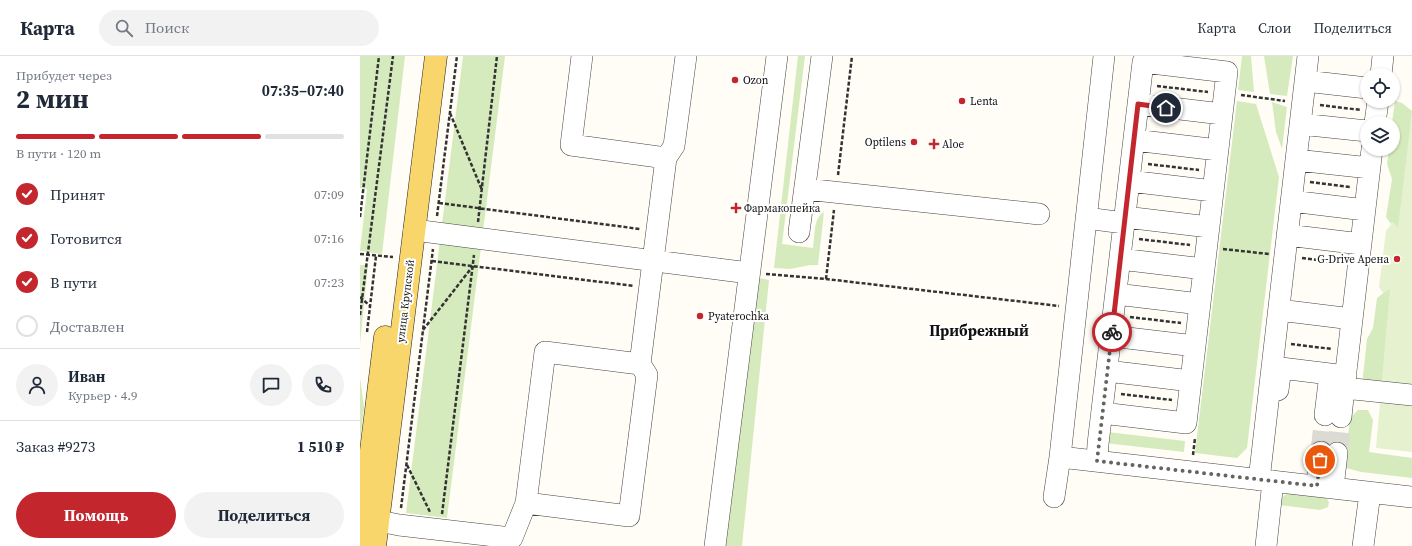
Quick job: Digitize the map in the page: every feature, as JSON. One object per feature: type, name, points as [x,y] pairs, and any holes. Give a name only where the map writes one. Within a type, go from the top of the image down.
[{"type":"main road","name":"улица Крупской","points":[[368,544],[386,257],[421,56]]},
{"type":"main road","name":"улица Крупской","points":[[368,544],[389,523],[425,231],[436,56]]},
{"type":"street","points":[[582,56],[571,145],[666,158]]},
{"type":"street","points":[[526,503],[630,516],[647,375],[640,364],[666,158],[674,146],[686,56]]},
{"type":"street","points":[[715,546],[777,56]]},
{"type":"street","points":[[799,232],[822,56]]},
{"type":"street","points":[[1054,497],[1060,457],[1075,308],[1104,56]]},
{"type":"street","points":[[1266,546],[1267,481],[1275,342],[1308,56]]},
{"type":"street","points":[[1382,68],[1383,56]]},
{"type":"street","points":[[1097,461],[1102,413],[1112,326],[1143,62],[1227,72],[1186,423],[1102,413]]},
{"type":"street","points":[[1305,81],[1360,87]]},
{"type":"street","points":[[1138,104],[1222,114]]},
{"type":"street","points":[[1300,124],[1360,130]]},
{"type":"street","points":[[1134,140],[1218,150]]},
{"type":"street","points":[[1296,160],[1371,159],[1349,351],[1340,379],[1333,416]]},
{"type":"street","points":[[1130,171],[1214,181]]},
{"type":"street","points":[[805,189],[1039,214]]},
{"type":"street","points":[[1291,201],[1365,210]]},
{"type":"street","points":[[1086,212],[1124,222],[1208,237]]},
{"type":"street","points":[[425,231],[749,273]]},
{"type":"street","points":[[1287,235],[1361,244]]},
{"type":"street","points":[[1120,259],[1204,269]]},
{"type":"street","points":[[1116,294],[1200,304]]},
{"type":"street","points":[[1279,310],[1352,319]]},
{"type":"street","points":[[1112,326],[1195,346]]},
{"type":"street","points":[[389,523],[438,538],[510,542],[526,503],[545,352],[640,364]]},
{"type":"street","points":[[1267,481],[1281,368],[1340,379],[1412,396]]},
{"type":"street","points":[[1107,371],[1191,381]]},
{"type":"street","points":[[1325,487],[1329,452]]},
{"type":"street","points":[[1060,457],[1412,498]]},
{"type":"street","points":[[1363,546],[1370,493]]},
{"type":"path","points":[[360,217],[361,195],[379,56]]},
{"type":"path","points":[[360,315],[393,56]]},
{"type":"path","points":[[389,523],[406,464],[432,262],[425,231],[439,203],[457,56]]},
{"type":"path","points":[[438,538],[480,209],[497,56]]},
{"type":"path","points":[[826,279],[852,56]]},
{"type":"path","points":[[1140,84],[1376,112]]},
{"type":"path","points":[[450,112],[482,190]]},
{"type":"path","points":[[1130,171],[1214,181]]},
{"type":"path","points":[[1294,180],[1368,189]]},
{"type":"path","points":[[439,203],[657,231]]},
{"type":"path","points":[[1124,222],[1208,237],[1285,256],[1358,265]]},
{"type":"path","points":[[360,254],[386,257],[370,306],[366,335]]},
{"type":"path","points":[[432,262],[650,288]]},
{"type":"path","points":[[423,331],[473,266]]},
{"type":"path","points":[[749,273],[826,279],[1075,308]]},
{"type":"path","points":[[361,298],[370,306]]},
{"type":"path","points":[[1112,326],[1198,325]]},
{"type":"path","points":[[1275,342],[1349,351]]},
{"type":"path","points":[[1105,392],[1189,402]]},
{"type":"path","points":[[406,464],[438,538]]},
{"type":"green space","points":[[360,56],[405,56],[382,254],[360,251],[367,189],[360,188]]},
{"type":"green space","points":[[463,56],[505,56],[447,518],[406,513]]},
{"type":"green space","points":[[798,56],[805,56],[782,244],[813,248],[816,223],[820,215],[824,212],[818,265],[790,269],[774,268]]},
{"type":"green space","points":[[1242,56],[1251,56],[1254,92],[1238,90]]},
{"type":"green space","points":[[1264,56],[1293,56],[1287,96],[1270,94]]},
{"type":"green space","points":[[1237,101],[1256,104],[1279,177],[1247,448],[1237,458],[1195,453]]},
{"type":"green space","points":[[1272,102],[1287,107],[1282,149],[1276,132]]},
{"type":"green space","points":[[1400,102],[1412,111],[1406,241],[1393,222],[1391,224],[1386,217],[1392,179],[1387,164],[1388,156],[1400,156],[1400,116],[1393,116],[1394,108],[1400,108]]},
{"type":"green space","name":"G-Drive Арена","points":[[1412,110],[1412,452],[1376,448],[1390,289],[1383,293],[1379,287],[1386,231],[1393,222],[1398,228]]},
{"type":"green space","points":[[360,265],[368,265],[360,344]]},
{"type":"green space","points":[[759,278],[769,280],[742,546],[717,546]]},
{"type":"green space","points":[[1395,284],[1402,381],[1362,385],[1367,339],[1373,328],[1377,298]]},
{"type":"green space","points":[[360,378],[364,407],[360,441]]},
{"type":"green space","points":[[1358,410],[1368,410],[1373,420],[1369,452],[1412,458],[1412,478],[1361,472],[1342,467],[1346,454],[1350,418]]},
{"type":"green space","points":[[1107,432],[1185,441],[1184,452],[1105,443]]},
{"type":"green space","points":[[1288,493],[1326,498],[1329,502],[1328,507],[1320,510],[1279,505],[1282,498]]},
{"type":"tunnel","points":[[1321,452],[1325,415]]},
{"type":"tunnel","points":[[1337,453],[1341,417]]},
{"type":"way so far","points":[[1112,332],[1097,461],[1317,486],[1320,460]]},
{"type":"place","name":"Ozon","points":[[735,80]]},
{"type":"place","name":"Lenta","points":[[962,101]]},
{"type":"place","name":"Optilens","points":[[914,142]]},
{"type":"place","name":"Aloe","points":[[934,144]]},
{"type":"place","name":"Фармакопейка","points":[[736,208]]},
{"type":"place","name":"G-Drive Арена","points":[[1397,259]]},
{"type":"place","name":"Pyaterochka","points":[[700,316]]},
{"type":"district","name":"Прибрежный","points":[[979,331]]},
{"type":"route","points":[[1112,332],[1138,104],[1166,108]]}]
